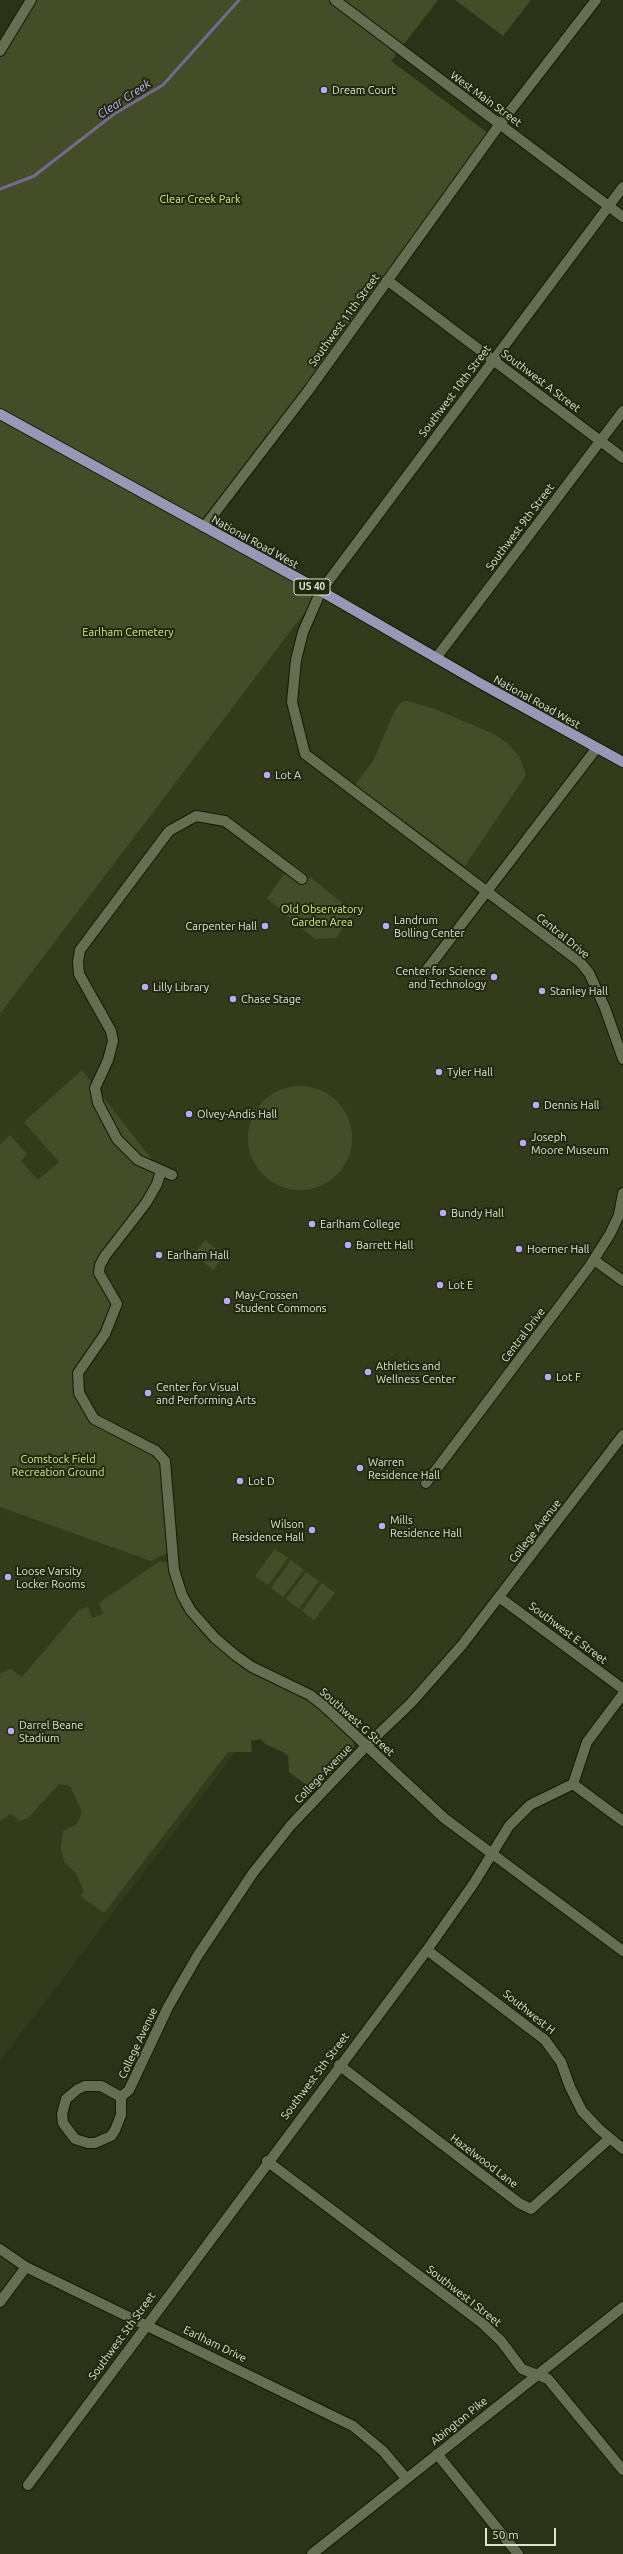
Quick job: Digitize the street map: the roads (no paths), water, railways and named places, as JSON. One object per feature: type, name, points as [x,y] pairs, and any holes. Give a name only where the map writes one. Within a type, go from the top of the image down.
[{"type":"main road","name":"National Road West","points":[[0,414],[321,591],[596,749],[623,762]]},
{"type":"street","points":[[0,51],[31,0]]},
{"type":"street","name":"West Main Street","points":[[335,0],[623,217]]},
{"type":"street","name":"Southwest 11th Street","points":[[204,527],[308,391],[500,124],[596,0]]},
{"type":"street","name":"Southwest 10th Street","points":[[486,892],[305,754],[292,702],[296,660],[303,632],[321,591],[623,187]]},
{"type":"street","name":"Southwest A Street","points":[[388,280],[623,458]]},
{"type":"street","name":"Southwest 9th Street","points":[[436,658],[623,411]]},
{"type":"street","points":[[425,972],[596,749]]},
{"type":"street","points":[[172,1175],[138,1160],[117,1138],[98,1103],[95,1088],[108,1060],[113,1041],[111,1031],[79,974],[78,962],[80,950],[169,831],[196,816],[225,821],[302,879]]},
{"type":"street","name":"Central Drive","points":[[486,892],[580,962],[589,973],[605,1008],[623,1059]]},
{"type":"street","name":"Southwest G Street","points":[[161,1171],[157,1184],[146,1202],[104,1256],[100,1265],[99,1273],[117,1304],[105,1334],[78,1373],[80,1393],[94,1420],[156,1451],[166,1462],[174,1570],[185,1601],[202,1625],[235,1655],[252,1667],[310,1695],[367,1745],[424,1801],[623,1951]]},
{"type":"street","name":"Central Drive","points":[[426,1483],[594,1260],[610,1234],[619,1215],[623,1193]]},
{"type":"street","points":[[594,1260],[623,1281]]},
{"type":"street","name":"College Avenue","points":[[121,2097],[129,2090],[168,2007],[232,1902],[291,1825],[367,1745],[411,1703],[499,1597],[623,1435]]},
{"type":"street","name":"Southwest E Street","points":[[499,1597],[623,1689]]},
{"type":"street","points":[[623,1694],[587,1742],[573,1784],[623,1821]]},
{"type":"street","name":"Southwest 5th Street","points":[[28,2485],[267,2161],[426,1950],[510,1826],[523,1810],[573,1784]]},
{"type":"street","name":"Southwest H","points":[[426,1950],[545,2040],[561,2062],[577,2104],[590,2121],[623,2149]]},
{"type":"street","name":"Hazelwood Lane","points":[[339,2065],[520,2203],[531,2209],[610,2138]]},
{"type":"street","points":[[101,2086],[121,2097],[121,2115],[115,2130],[104,2140],[88,2143],[81,2142],[65,2127],[62,2114],[63,2106],[70,2094],[78,2089],[101,2086]]},
{"type":"street","name":"Southwest I Street","points":[[267,2161],[482,2323],[501,2341],[522,2369],[548,2379],[623,2470]]},
{"type":"street","name":"Earlham Drive","points":[[0,2249],[26,2267],[146,2324],[353,2426],[383,2451],[406,2478]]},
{"type":"street","points":[[0,2302],[26,2267]]},
{"type":"street","name":"Abington Pike","points":[[312,2554],[623,2307]]},
{"type":"street","points":[[437,2454],[518,2554]]},
{"type":"waterway","name":"Clear Creek","points":[[0,189],[34,176],[114,114],[163,85],[239,0]]},
{"type":"place","name":"Dream Court","points":[[324,90]]},
{"type":"place","name":"Lot A","points":[[267,775]]},
{"type":"place","name":"Carpenter Hall","points":[[265,926]]},
{"type":"place","name":"Landrum Bolling Center","points":[[386,926]]},
{"type":"place","name":"Center for Science and Technology","points":[[494,977]]},
{"type":"place","name":"Lilly Library","points":[[145,987]]},
{"type":"place","name":"Stanley Hall","points":[[542,991]]},
{"type":"place","name":"Chase Stage","points":[[233,999]]},
{"type":"place","name":"Tyler Hall","points":[[439,1072]]},
{"type":"place","name":"Dennis Hall","points":[[536,1105]]},
{"type":"place","name":"Olvey-Andis Hall","points":[[189,1114]]},
{"type":"place","name":"Joseph Moore Museum","points":[[523,1143]]},
{"type":"place","name":"Bundy Hall","points":[[443,1213]]},
{"type":"place","name":"Earlham College","points":[[312,1224]]},
{"type":"place","name":"Barrett Hall","points":[[348,1245]]},
{"type":"place","name":"Hoerner Hall","points":[[519,1249]]},
{"type":"place","name":"Earlham Hall","points":[[159,1255]]},
{"type":"place","name":"Lot E","points":[[440,1285]]},
{"type":"place","name":"May-Crossen Student Commons","points":[[227,1301]]},
{"type":"place","name":"Athletics and Wellness Center","points":[[368,1372]]},
{"type":"place","name":"Lot F","points":[[548,1377]]},
{"type":"place","name":"Center for Visual and Performing Arts","points":[[148,1393]]},
{"type":"place","name":"Warren Residence Hall","points":[[360,1468]]},
{"type":"place","name":"Lot D","points":[[240,1481]]},
{"type":"place","name":"Mills Residence Hall","points":[[382,1526]]},
{"type":"place","name":"Wilson Residence Hall","points":[[312,1530]]},
{"type":"place","name":"Loose Varsity Locker Rooms","points":[[8,1577]]},
{"type":"place","name":"Darrel Beane Stadium","points":[[11,1731]]},
{"type":"park label","name":"Clear Creek Park","points":[[200,199]]},
{"type":"park label","name":"Earlham Cemetery","points":[[128,632]]},
{"type":"park label","name":"Old Observatory Garden Area","points":[[322,915]]},
{"type":"park label","name":"Comstock Field Recreation Ground","points":[[58,1465]]}]
